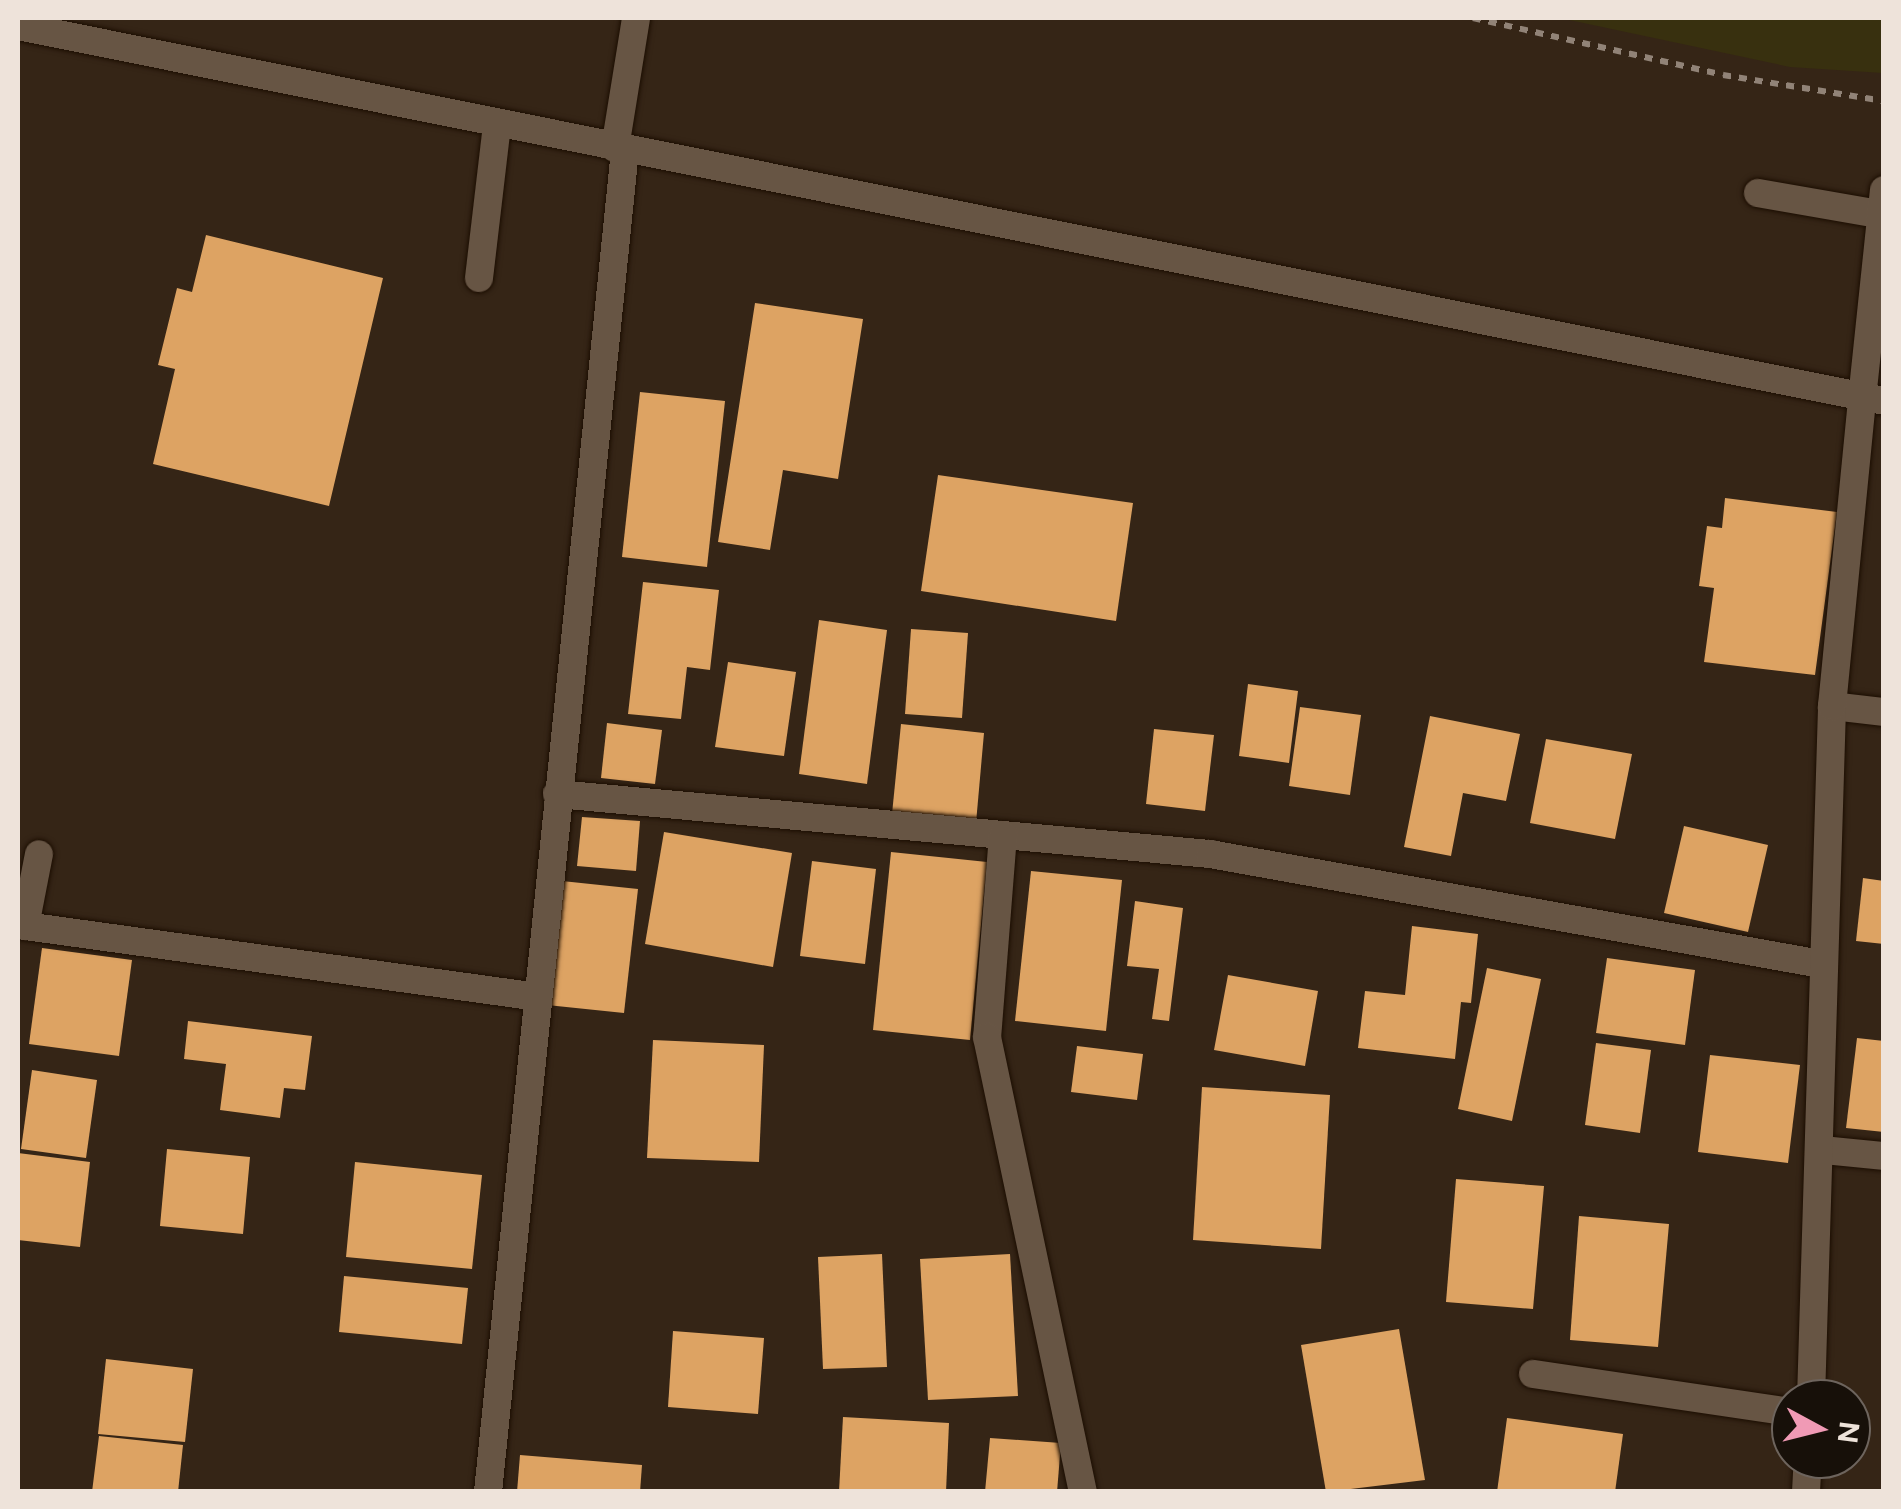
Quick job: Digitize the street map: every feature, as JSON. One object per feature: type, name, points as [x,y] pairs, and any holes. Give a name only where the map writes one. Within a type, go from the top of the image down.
[{"type":"street","points":[[488,1492],[636,18]]},
{"type":"street","points":[[18,26],[1873,400]]},
{"type":"street","points":[[479,278],[496,124]]},
{"type":"street","points":[[1758,193],[1882,207],[1873,400],[1832,706],[1821,964],[1823,1150],[1811,1379]]},
{"type":"street","points":[[1832,706],[1884,712]]},
{"type":"street","points":[[557,794],[1210,854],[1821,964]]},
{"type":"street","points":[[1003,836],[987,1038],[1083,1492]]},
{"type":"street","points":[[39,854],[21,926],[538,998]]},
{"type":"street","points":[[1823,1150],[1884,1156]]},
{"type":"street","points":[[1532,1374],[1771,1409]]},
{"type":"path","points":[[1473,18],[1723,75],[1884,101]]},
{"type":"sand","points":[[1560,18],[1883,18],[1883,73],[1790,67]]},
{"type":"building","points":[[206,235],[383,278],[329,506],[153,464],[175,369],[158,365],[177,288],[192,292]]},
{"type":"building","points":[[755,303],[863,319],[838,479],[783,470],[770,550],[718,542]]},
{"type":"building","points":[[640,392],[725,401],[707,567],[622,557]]},
{"type":"building","points":[[938,475],[1133,503],[1116,621],[921,591]]},
{"type":"building","points":[[1725,498],[1837,512],[1815,675],[1704,662],[1714,588],[1699,586],[1707,526],[1722,528]]},
{"type":"building","points":[[643,582],[719,590],[710,670],[687,667],[681,719],[628,714]]},
{"type":"building","points":[[819,620],[887,630],[867,784],[799,774]]},
{"type":"building","points":[[911,629],[968,633],[962,718],[905,714]]},
{"type":"building","points":[[728,662],[796,672],[784,756],[715,747]]},
{"type":"building","points":[[1248,684],[1298,691],[1289,763],[1239,756]]},
{"type":"building","points":[[1300,707],[1361,715],[1350,795],[1289,786]]},
{"type":"building","points":[[1430,716],[1520,734],[1506,801],[1463,793],[1451,856],[1404,847]]},
{"type":"building","points":[[607,723],[662,730],[655,784],[601,778]]},
{"type":"building","points":[[901,724],[984,733],[976,823],[892,814]]},
{"type":"building","points":[[1154,729],[1214,735],[1205,811],[1146,804]]},
{"type":"building","points":[[1546,739],[1632,754],[1615,839],[1530,823]]},
{"type":"building","points":[[582,817],[640,821],[636,871],[577,866]]},
{"type":"building","points":[[1684,826],[1768,845],[1748,932],[1664,913]]},
{"type":"building","points":[[664,832],[792,853],[773,967],[645,944]]},
{"type":"building","points":[[891,852],[987,862],[970,1040],[873,1030]]},
{"type":"building","points":[[812,861],[876,869],[865,964],[800,956]]},
{"type":"building","points":[[1031,871],[1122,880],[1106,1031],[1015,1021]]},
{"type":"building","points":[[1863,878],[1884,881],[1884,944],[1856,941]]},
{"type":"building","points":[[562,881],[638,889],[624,1013],[547,1005]]},
{"type":"building","points":[[1135,901],[1183,908],[1169,1021],[1152,1019],[1159,969],[1127,966]]},
{"type":"building","points":[[1412,926],[1478,934],[1471,1003],[1461,1002],[1455,1059],[1358,1048],[1365,991],[1405,995]]},
{"type":"building","points":[[42,948],[132,960],[119,1056],[29,1044]]},
{"type":"building","points":[[1607,958],[1695,970],[1685,1045],[1596,1033]]},
{"type":"building","points":[[1487,968],[1541,979],[1512,1121],[1458,1109]]},
{"type":"building","points":[[1228,975],[1318,991],[1305,1066],[1214,1050]]},
{"type":"building","points":[[188,1021],[312,1036],[305,1090],[284,1088],[280,1118],[220,1110],[226,1064],[184,1059]]},
{"type":"building","points":[[1857,1038],[1884,1041],[1884,1132],[1846,1128]]},
{"type":"building","points":[[653,1040],[764,1045],[759,1162],[647,1158]]},
{"type":"building","points":[[1596,1043],[1651,1050],[1640,1133],[1585,1125]]},
{"type":"building","points":[[1077,1046],[1143,1054],[1137,1100],[1071,1092]]},
{"type":"building","points":[[1710,1055],[1800,1065],[1788,1163],[1698,1152]]},
{"type":"building","points":[[32,1070],[97,1080],[86,1158],[21,1149]]},
{"type":"building","points":[[1202,1087],[1330,1095],[1321,1249],[1193,1240]]},
{"type":"building","points":[[167,1149],[250,1157],[243,1234],[160,1226]]},
{"type":"building","points":[[18,1153],[90,1162],[80,1247],[18,1240]]},
{"type":"building","points":[[355,1162],[482,1175],[472,1269],[346,1257]]},
{"type":"building","points":[[1456,1179],[1544,1186],[1533,1309],[1446,1302]]},
{"type":"building","points":[[1579,1216],[1669,1224],[1658,1347],[1570,1340]]},
{"type":"building","points":[[882,1254],[887,1367],[823,1369],[818,1257]]},
{"type":"building","points":[[1010,1254],[1018,1396],[928,1400],[920,1259]]},
{"type":"building","points":[[344,1276],[468,1288],[462,1344],[339,1332]]},
{"type":"building","points":[[1399,1329],[1425,1480],[1326,1492],[1301,1345]]},
{"type":"building","points":[[673,1331],[764,1338],[758,1414],[668,1407]]},
{"type":"building","points":[[106,1359],[193,1369],[185,1442],[98,1434]]},
{"type":"building","points":[[843,1417],[949,1423],[946,1492],[839,1492]]},
{"type":"building","points":[[1507,1418],[1623,1434],[1615,1492],[1497,1492]]},
{"type":"building","points":[[99,1436],[183,1445],[178,1492],[92,1492]]},
{"type":"building","points":[[990,1438],[1061,1443],[1057,1492],[985,1492]]},
{"type":"building","points":[[520,1455],[642,1465],[640,1492],[517,1492]]}]
